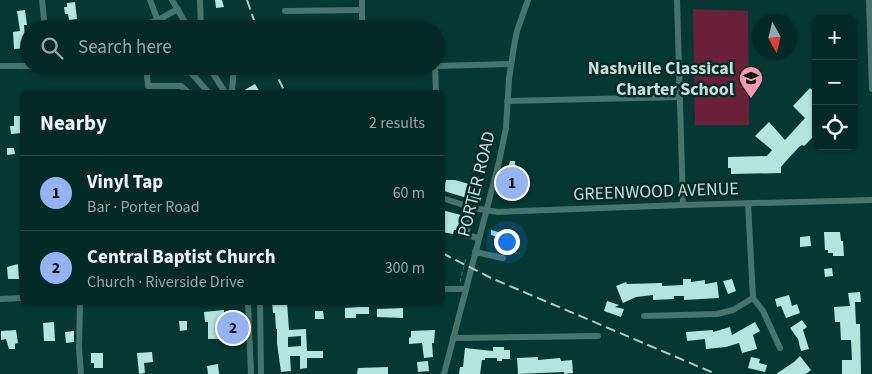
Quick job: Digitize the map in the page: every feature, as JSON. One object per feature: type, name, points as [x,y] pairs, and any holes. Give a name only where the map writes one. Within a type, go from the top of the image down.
[{"type":"street","points":[[42,0],[44,20]]},
{"type":"street","points":[[150,0],[158,20],[178,9]]},
{"type":"street","points":[[172,0],[184,20]]},
{"type":"street","points":[[200,0],[201,20]]},
{"type":"street","points":[[362,0],[362,20]]},
{"type":"street","name":"PORTER ROAD","points":[[444,374],[506,128],[511,64],[517,30],[528,0]]},
{"type":"street","points":[[677,0],[684,205]]},
{"type":"street","points":[[869,0],[872,90]]},
{"type":"street","points":[[285,11],[362,10]]},
{"type":"street","points":[[445,66],[511,64]]},
{"type":"street","points":[[0,66],[20,66]]},
{"type":"street","points":[[147,75],[148,86],[181,86],[186,90]]},
{"type":"street","points":[[193,75],[206,90]]},
{"type":"street","points":[[216,75],[228,90]]},
{"type":"street","points":[[230,90],[233,75]]},
{"type":"street","points":[[435,75],[436,90]]},
{"type":"street","points":[[188,90],[197,80]]},
{"type":"street","points":[[507,101],[680,97]]},
{"type":"street","name":"GREENWOOD AVENUE","points":[[445,199],[485,211],[498,212],[872,200]]},
{"type":"street","points":[[748,203],[753,298],[763,311],[780,348]]},
{"type":"street","points":[[471,215],[466,235],[478,238]]},
{"type":"street","points":[[475,252],[504,258]]},
{"type":"street","points":[[445,289],[466,289]]},
{"type":"street","points":[[0,298],[20,298]]},
{"type":"street","points":[[644,316],[717,314],[733,310],[753,298]]},
{"type":"street","points":[[80,305],[79,348],[81,374]]},
{"type":"street","points":[[248,305],[251,374]]},
{"type":"street","points":[[260,305],[261,374]]},
{"type":"street","points":[[453,338],[598,336]]},
{"type":"path","points":[[460,282],[466,258]]},
{"type":"shaded area","points":[[693,9],[748,11],[749,125],[695,125]]},
{"type":"building","points":[[215,0],[222,0],[224,7],[216,8]]},
{"type":"building","points":[[75,2],[77,19],[69,20],[68,14],[65,14],[64,7],[67,7],[67,3]]},
{"type":"building","points":[[25,10],[26,20],[20,20],[20,31],[17,11]]},
{"type":"building","points":[[20,31],[20,49],[14,49],[13,32]]},
{"type":"building","points":[[255,84],[259,90],[244,90]]},
{"type":"building","points":[[810,88],[812,90],[812,138],[804,146],[799,147],[786,161],[781,167],[781,173],[731,174],[731,168],[728,168],[728,157],[767,156],[772,150],[755,136],[769,122],[785,140],[805,118],[793,106]]},
{"type":"building","points":[[14,116],[20,116],[20,133],[11,134],[10,126],[14,126]]},
{"type":"building","points":[[7,148],[14,148],[15,154],[7,155]]},
{"type":"building","points":[[510,161],[515,161],[516,194],[502,191]]},
{"type":"building","points":[[446,180],[455,180],[483,188],[480,202],[445,191]]},
{"type":"building","points":[[445,211],[461,215],[457,230],[454,230],[453,234],[445,233]]},
{"type":"building","points":[[491,230],[506,234],[503,247],[495,246],[497,237],[491,235]]},
{"type":"building","points":[[824,232],[840,232],[844,256],[833,256],[833,253],[828,253],[828,250],[825,250]]},
{"type":"building","points":[[810,236],[811,246],[800,247],[800,237]]},
{"type":"building","points":[[18,264],[19,279],[8,279],[7,267]]},
{"type":"building","points":[[832,268],[833,276],[825,277],[824,269]]},
{"type":"building","points":[[683,279],[691,279],[691,282],[705,280],[705,284],[717,282],[719,298],[684,300],[684,296],[674,296],[674,299],[653,300],[653,295],[636,297],[623,303],[616,286],[626,282],[627,284],[662,283],[662,286],[683,285]]},
{"type":"building","points":[[732,279],[736,291],[728,294],[723,281]]},
{"type":"building","points":[[860,292],[861,302],[855,302],[856,324],[860,324],[861,374],[842,374],[842,360],[852,360],[851,340],[841,340],[840,322],[835,322],[834,307],[850,306],[848,293]]},
{"type":"building","points":[[789,295],[792,306],[797,304],[800,313],[786,318],[781,306],[777,307],[775,299]]},
{"type":"building","points":[[607,301],[619,305],[615,307],[624,309],[621,317],[604,311]]},
{"type":"building","points":[[272,305],[287,305],[289,330],[306,329],[307,351],[323,351],[323,358],[307,358],[307,368],[300,369],[300,356],[290,356],[291,371],[281,372],[275,313],[273,313]],"holes":[[[301,336],[301,346],[288,347],[288,337]]]},
{"type":"building","points":[[369,307],[369,314],[356,314],[356,318],[345,318],[345,308]]},
{"type":"building","points":[[403,308],[403,318],[377,317],[377,309]]},
{"type":"building","points":[[224,310],[224,321],[219,321],[219,339],[208,339],[208,322],[205,322],[204,312]]},
{"type":"building","points":[[315,311],[323,311],[324,319],[315,319]]},
{"type":"building","points":[[802,320],[807,327],[803,330],[809,349],[801,351],[798,339],[790,328]]},
{"type":"building","points":[[179,321],[187,321],[187,330],[180,331]]},
{"type":"building","points":[[54,322],[55,341],[44,341],[43,323]]},
{"type":"building","points":[[755,322],[760,331],[753,335],[757,349],[742,353],[739,343],[726,347],[706,349],[705,339],[687,341],[686,332],[713,330],[713,332],[730,327],[732,335]]},
{"type":"building","points":[[16,330],[18,343],[15,344],[15,349],[9,349],[6,339],[1,340],[1,331]]},
{"type":"building","points":[[435,330],[434,343],[432,343],[433,357],[424,358],[422,343],[409,344],[411,331]]},
{"type":"building","points":[[74,331],[74,342],[66,343],[65,332]]},
{"type":"building","points":[[493,347],[504,347],[504,350],[510,350],[510,359],[497,361],[497,358],[485,358],[485,360],[482,360],[480,374],[459,374],[460,367],[463,367],[465,348],[493,351]]},
{"type":"building","points":[[152,352],[153,362],[144,363],[145,373],[139,374],[137,353]]},
{"type":"building","points":[[91,353],[103,353],[103,368],[94,368],[94,363],[91,363]]},
{"type":"building","points":[[800,356],[811,370],[806,374],[776,374],[794,362]]},
{"type":"building","points":[[538,357],[538,360],[560,358],[561,361],[572,360],[573,373],[518,374],[517,358]]},
{"type":"building","points":[[751,357],[760,359],[759,363],[767,365],[765,372],[748,368]]},
{"type":"building","points":[[428,361],[429,371],[418,372],[417,362]]},
{"type":"building","points":[[218,364],[219,374],[208,374],[207,366]]},
{"type":"building","points":[[388,367],[388,374],[357,374],[358,368]]},
{"type":"railway","points":[[247,0],[254,20]]},
{"type":"railway","points":[[276,75],[284,90]]},
{"type":"railway","points":[[445,255],[491,278],[716,374]]},
{"type":"place","name":"Nashville Classical Charter School","points":[[751,99]]},
{"type":"place","name":"Vinyl Tap","points":[[512,183]]},
{"type":"place","name":"Central Baptist Church","points":[[233,328]]}]
